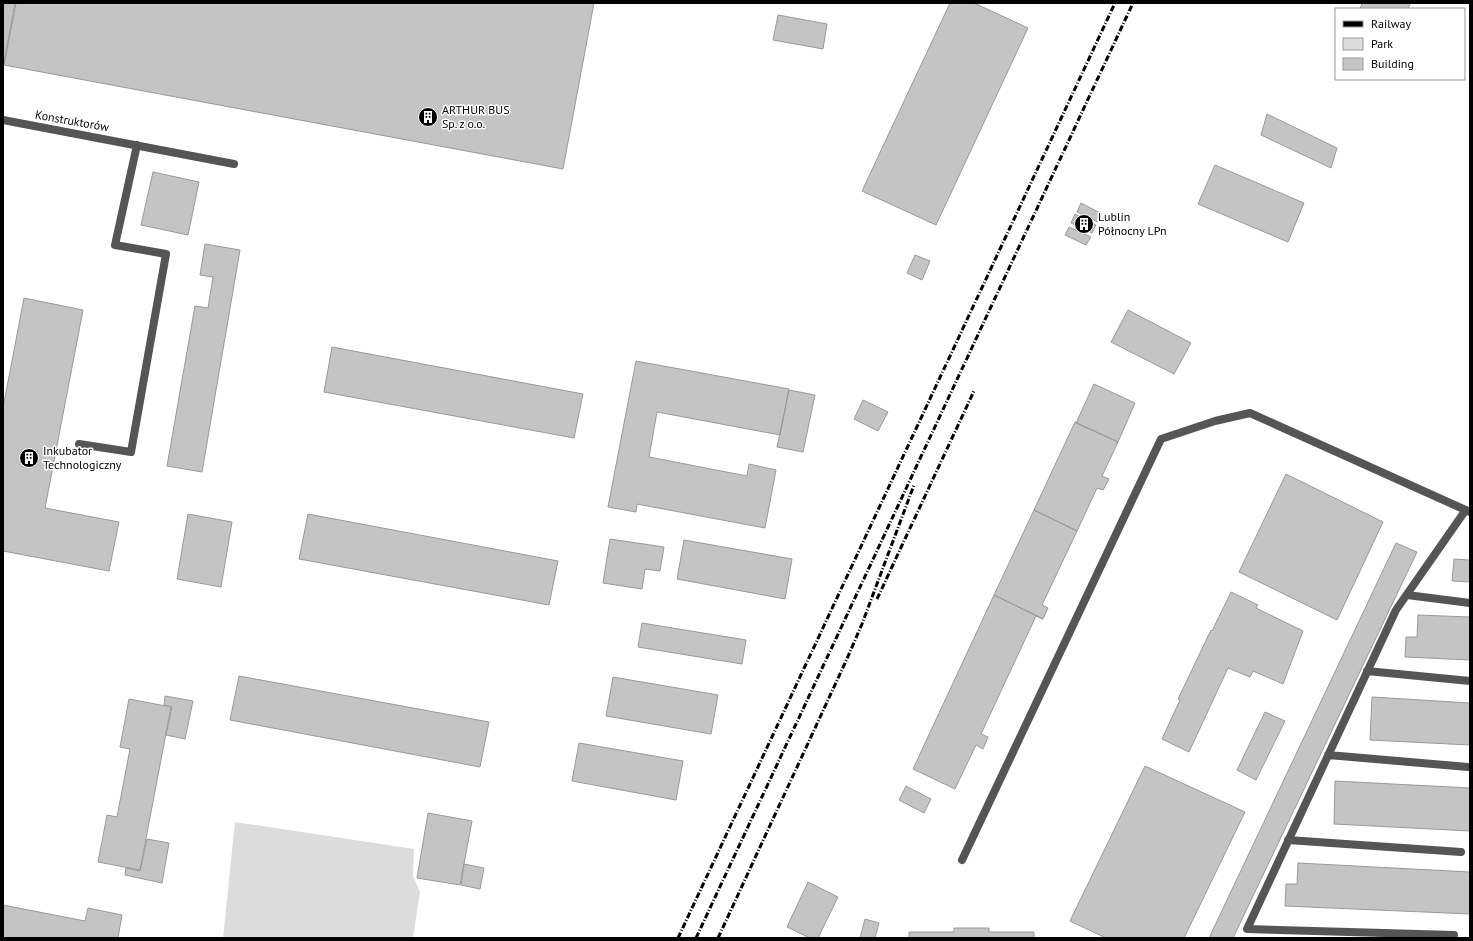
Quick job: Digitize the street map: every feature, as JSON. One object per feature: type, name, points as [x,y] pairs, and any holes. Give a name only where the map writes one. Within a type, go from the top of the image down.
[{"type":"lane","name":"Konstruktorów","points":[[3,120],[234,164]]},
{"type":"lane","points":[[79,444],[131,452],[166,254],[114,245],[137,145]]},
{"type":"lane","points":[[962,860],[1161,439],[1215,421],[1250,413],[1468,512],[1396,610],[1247,929],[1454,935]]},
{"type":"lane","points":[[1407,595],[1470,603]]},
{"type":"lane","points":[[1367,671],[1470,680]]},
{"type":"lane","points":[[1328,755],[1468,767]]},
{"type":"lane","points":[[1288,840],[1461,852]]},
{"type":"green space","points":[[235,822],[414,849],[413,876],[420,892],[413,938],[223,938]]},
{"type":"building","points":[[3,3],[15,3],[3,68]]},
{"type":"building","name":"ARTHUR BUS Sp. z o.o.","points":[[16,3],[594,3],[563,169],[4,65]]},
{"type":"building","points":[[950,3],[974,3],[1028,28],[936,225],[862,191]]},
{"type":"building","points":[[1362,3],[1410,4],[1408,8],[1360,8]]},
{"type":"building","points":[[778,15],[827,24],[823,49],[773,40]]},
{"type":"building","points":[[1267,114],[1337,148],[1331,168],[1261,135]]},
{"type":"building","points":[[1215,165],[1304,203],[1288,242],[1198,204]]},
{"type":"building","points":[[153,172],[199,182],[188,235],[141,225]]},
{"type":"building","points":[[1081,203],[1102,214],[1098,222],[1077,212]]},
{"type":"building","name":"Lublin Północny LPn","points":[[1075,214],[1096,225],[1092,233],[1071,223]]},
{"type":"building","points":[[1069,227],[1091,237],[1086,245],[1065,235]]},
{"type":"building","points":[[205,244],[240,250],[202,472],[167,466],[195,306],[208,308],[213,277],[200,275]]},
{"type":"building","points":[[915,255],[930,261],[922,280],[907,273]]},
{"type":"building","name":"Inkubator Technologiczny","points":[[24,298],[83,310],[45,508],[119,522],[109,571],[3,551],[3,408]]},
{"type":"building","points":[[1128,310],[1191,343],[1174,374],[1111,342]]},
{"type":"building","points":[[332,347],[583,394],[574,438],[324,392]]},
{"type":"building","points":[[636,361],[789,389],[780,435],[657,412],[649,457],[747,476],[749,464],[776,470],[765,528],[637,504],[636,512],[608,507]]},
{"type":"building","points":[[1094,384],[1135,403],[1118,442],[1076,423]]},
{"type":"building","points":[[789,390],[815,395],[803,452],[777,447]]},
{"type":"building","points":[[863,400],[888,412],[878,431],[854,419]]},
{"type":"building","points":[[1075,422],[1118,442],[1102,476],[1109,479],[1103,490],[1097,488],[1077,531],[1034,510]]},
{"type":"building","points":[[1286,474],[1383,522],[1337,620],[1239,572]]},
{"type":"building","points":[[1034,510],[1077,531],[1042,605],[1048,608],[1043,619],[994,595]]},
{"type":"building","points":[[188,514],[232,522],[221,587],[177,579]]},
{"type":"building","points":[[308,514],[558,561],[549,605],[299,559]]},
{"type":"building","points":[[610,539],[664,547],[660,571],[645,569],[642,589],[603,583]]},
{"type":"building","points":[[684,540],[792,559],[785,599],[677,579]]},
{"type":"building","points":[[1396,543],[1417,552],[1233,938],[1209,938]]},
{"type":"building","points":[[1454,559],[1470,560],[1470,582],[1452,581]]},
{"type":"building","points":[[1231,592],[1258,605],[1256,608],[1303,631],[1283,684],[1253,671],[1250,677],[1228,668],[1189,752],[1162,739],[1180,700],[1178,699]]},
{"type":"building","points":[[994,595],[1043,619],[1036,616],[981,734],[988,737],[983,749],[976,745],[955,789],[913,769]]},
{"type":"building","points":[[1418,615],[1470,617],[1470,660],[1405,657],[1406,637],[1417,637]]},
{"type":"building","points":[[642,623],[746,640],[742,664],[638,647]]},
{"type":"building","points":[[239,676],[489,722],[480,767],[230,720]]},
{"type":"building","points":[[613,677],[718,695],[711,734],[606,716]]},
{"type":"building","points":[[165,696],[193,701],[185,739],[166,735],[172,707],[164,705]]},
{"type":"building","points":[[1372,697],[1470,703],[1470,745],[1370,740]]},
{"type":"building","points":[[129,699],[171,707],[140,870],[98,862],[107,815],[117,817],[130,749],[120,747]]},
{"type":"building","points":[[1265,712],[1285,721],[1256,780],[1237,770]]},
{"type":"building","points":[[579,743],[683,761],[676,800],[572,781]]},
{"type":"building","points":[[1145,766],[1245,812],[1184,938],[1106,938],[1070,921]]},
{"type":"building","points":[[1335,781],[1470,788],[1470,831],[1334,824]]},
{"type":"building","points":[[906,786],[931,799],[924,813],[899,800]]},
{"type":"building","points":[[428,813],[472,821],[460,885],[417,878]]},
{"type":"building","points":[[147,839],[169,843],[162,883],[125,875],[126,868],[140,871]]},
{"type":"building","points":[[1298,863],[1470,872],[1470,914],[1285,906],[1286,884],[1297,884]]},
{"type":"building","points":[[464,864],[484,868],[480,889],[461,885]]},
{"type":"building","points":[[808,882],[838,897],[818,938],[810,938],[787,927]]},
{"type":"building","points":[[3,905],[85,921],[88,908],[122,915],[118,938],[3,938]]},
{"type":"building","points":[[865,919],[879,923],[875,938],[860,938]]},
{"type":"building","points":[[954,928],[989,928],[989,932],[1034,932],[1034,938],[909,938],[909,932],[954,932]]},
{"type":"railway","points":[[678,938],[1115,3]]},
{"type":"railway","points":[[696,938],[1133,3]]},
{"type":"railway","points":[[877,599],[974,391]]},
{"type":"railway","points":[[718,938],[846,661],[862,624],[914,485]]},
{"type":"place","name":"ARTHUR BUS Sp. z o.o.","points":[[428,117]]},
{"type":"place","name":"Lublin Północny LPn","points":[[1084,224]]},
{"type":"place","name":"Inkubator Technologiczny","points":[[29,458]]}]
